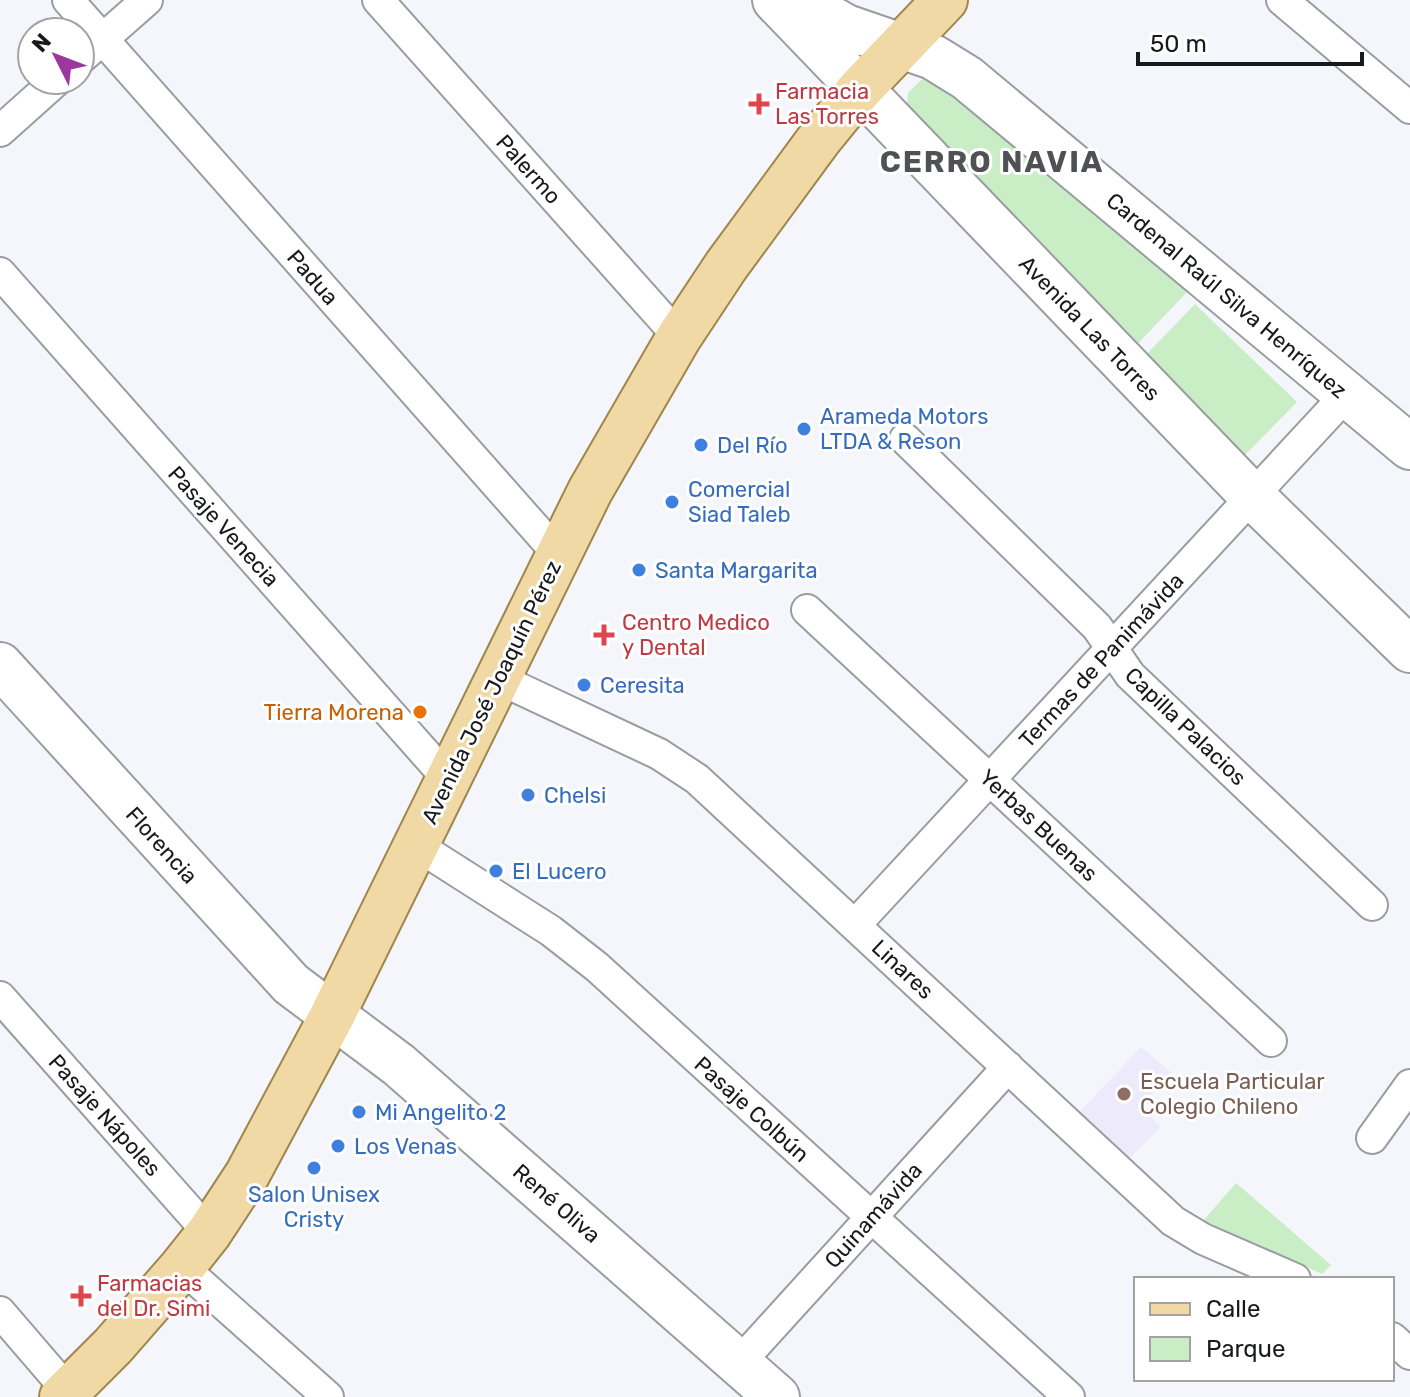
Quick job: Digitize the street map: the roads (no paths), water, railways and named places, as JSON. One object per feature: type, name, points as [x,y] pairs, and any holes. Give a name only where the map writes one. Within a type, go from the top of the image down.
[{"type":"main road","name":"Avenida Las Torres","points":[[775,0],[1253,497],[1410,650]]},
{"type":"main road","name":"Cardenal Raúl Silva Henríquez","points":[[798,0],[846,27],[933,57],[967,78],[1410,447]]},
{"type":"main road","name":"Avenida José Joaquín Pérez","points":[[65,1394],[182,1267],[209,1233],[253,1165],[332,1016],[497,678],[613,450],[679,337],[785,184],[860,89],[945,0]]},
{"type":"main road","name":"Florencia","points":[[0,665],[281,974],[332,1016]]},
{"type":"main road","name":"René Oliva","points":[[332,1016],[399,1065],[777,1397]]},
{"type":"street","name":"Padua","points":[[68,0],[559,555]]},
{"type":"street","points":[[96,45],[147,0]]},
{"type":"street","name":"Palermo","points":[[378,0],[679,337]]},
{"type":"street","points":[[1282,0],[1410,108]]},
{"type":"street","points":[[0,131],[39,96]]},
{"type":"street","name":"Pasaje Venecia","points":[[0,273],[448,779]]},
{"type":"street","name":"Termas de Panimávida","points":[[855,925],[1347,394]]},
{"type":"street","name":"Capilla Palacios","points":[[905,439],[1097,627],[1130,675],[1372,905]]},
{"type":"street","name":"Yerbas Buenas","points":[[807,610],[1271,1041]]},
{"type":"street","name":"Linares","points":[[497,678],[679,766],[715,794],[1173,1221],[1203,1239],[1290,1277]]},
{"type":"street","name":"Pasaje Colbún","points":[[416,845],[575,948],[1069,1397]]},
{"type":"street","name":"Pasaje Nápoles","points":[[0,997],[209,1233]]},
{"type":"street","name":"Quinamávida","points":[[739,1363],[1008,1067]]},
{"type":"street","points":[[1372,1138],[1410,1085]]},
{"type":"street","points":[[182,1267],[328,1397]]},
{"type":"street","points":[[0,1312],[65,1394]]},
{"type":"street","points":[[1394,1340],[1410,1354]]},
{"type":"place","name":"Farmacia Las Torres","points":[[759,104]]},
{"type":"place","name":"Arameda Motors LTDA & Reson","points":[[804,429]]},
{"type":"place","name":"Del Río","points":[[701,445]]},
{"type":"place","name":"Comercial Siad Taleb","points":[[672,502]]},
{"type":"place","name":"Santa Margarita","points":[[639,570]]},
{"type":"place","name":"Centro Medico y Dental","points":[[604,635]]},
{"type":"place","name":"Ceresita","points":[[584,685]]},
{"type":"place","name":"Tierra Morena","points":[[420,712]]},
{"type":"place","name":"Chelsi","points":[[528,795]]},
{"type":"place","name":"El Lucero","points":[[496,871]]},
{"type":"place","name":"Escuela Particular Colegio Chileno","points":[[1124,1094]]},
{"type":"place","name":"Mi Angelito 2","points":[[359,1112]]},
{"type":"place","name":"Los Venas","points":[[338,1146]]},
{"type":"place","name":"Salon Unisex Cristy","points":[[314,1168]]},
{"type":"place","name":"Farmacias del Dr. Simi","points":[[81,1296]]},
{"type":"district","name":"CERRO NAVIA","points":[[992,162]]}]
